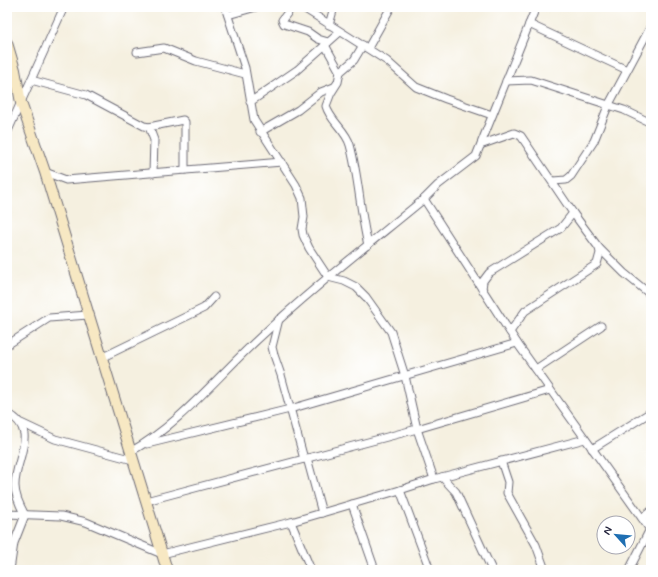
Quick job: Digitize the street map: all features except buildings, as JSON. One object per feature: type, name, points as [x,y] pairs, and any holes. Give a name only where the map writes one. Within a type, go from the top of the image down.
[{"type":"street","points":[[7,133],[64,7]]},
{"type":"street","points":[[225,7],[241,50],[254,120],[260,132],[282,162],[302,198],[304,217],[302,229],[309,248],[328,277],[344,281],[356,287],[366,297],[391,332],[405,376],[417,430],[434,479]]},
{"type":"street","points":[[228,15],[256,7]]},
{"type":"street","points":[[292,7],[282,20],[284,24],[308,32],[327,44],[340,72],[338,82],[334,87],[326,106],[350,145],[356,166],[359,202],[368,245]]},
{"type":"street","points":[[302,7],[387,61],[409,82],[422,90],[492,115]]},
{"type":"street","points":[[329,24],[334,7]]},
{"type":"street","points":[[340,72],[366,47],[391,7]]},
{"type":"street","points":[[132,456],[144,444],[190,407],[229,365],[279,319],[424,199],[454,172],[476,156],[536,7]]},
{"type":"street","points":[[529,24],[627,70]]},
{"type":"street","points":[[553,181],[566,180],[572,176],[597,136],[608,106],[651,26]]},
{"type":"street","points":[[250,102],[297,70],[340,32]]},
{"type":"street","points":[[7,43],[15,70],[21,103],[45,172],[167,570]]},
{"type":"street","points":[[137,52],[164,48],[196,61],[245,74]]},
{"type":"street","points":[[31,80],[86,95],[149,127],[183,120],[185,122],[185,170]]},
{"type":"street","points":[[506,81],[532,80],[624,110],[651,122]]},
{"type":"street","points":[[260,132],[298,110],[321,92],[334,87]]},
{"type":"street","points":[[149,127],[154,140],[153,173]]},
{"type":"street","points":[[482,144],[509,134],[518,134],[521,136],[599,248],[624,273],[651,295]]},
{"type":"street","points":[[45,172],[66,180],[282,162]]},
{"type":"street","points":[[561,193],[566,180]]},
{"type":"street","points":[[424,199],[517,343],[650,530],[629,570]]},
{"type":"street","points":[[482,289],[483,280],[489,273],[561,228],[573,212]]},
{"type":"street","points":[[510,332],[525,311],[596,264],[600,253],[599,248]]},
{"type":"street","points":[[101,358],[204,308],[214,297]]},
{"type":"street","points":[[7,345],[49,318],[88,315]]},
{"type":"street","points":[[279,319],[272,347],[322,513]]},
{"type":"street","points":[[536,369],[601,326]]},
{"type":"street","points":[[144,444],[290,410],[517,343]]},
{"type":"street","points":[[146,501],[417,430],[550,390]]},
{"type":"street","points":[[592,449],[651,412]]},
{"type":"street","points":[[7,413],[21,423],[55,439],[132,456]]},
{"type":"street","points":[[10,570],[14,543],[25,515],[17,500],[15,487],[22,456],[24,435],[21,423]]},
{"type":"street","points":[[7,514],[61,516],[86,522],[162,554],[291,522],[434,479],[585,439]]},
{"type":"street","points":[[501,461],[508,482],[508,493],[536,545],[545,570]]},
{"type":"street","points":[[442,477],[456,492],[492,570]]},
{"type":"street","points":[[400,490],[430,570]]},
{"type":"street","points":[[352,504],[375,570]]},
{"type":"street","points":[[642,518],[651,511]]},
{"type":"street","points":[[291,522],[311,570]]}]
